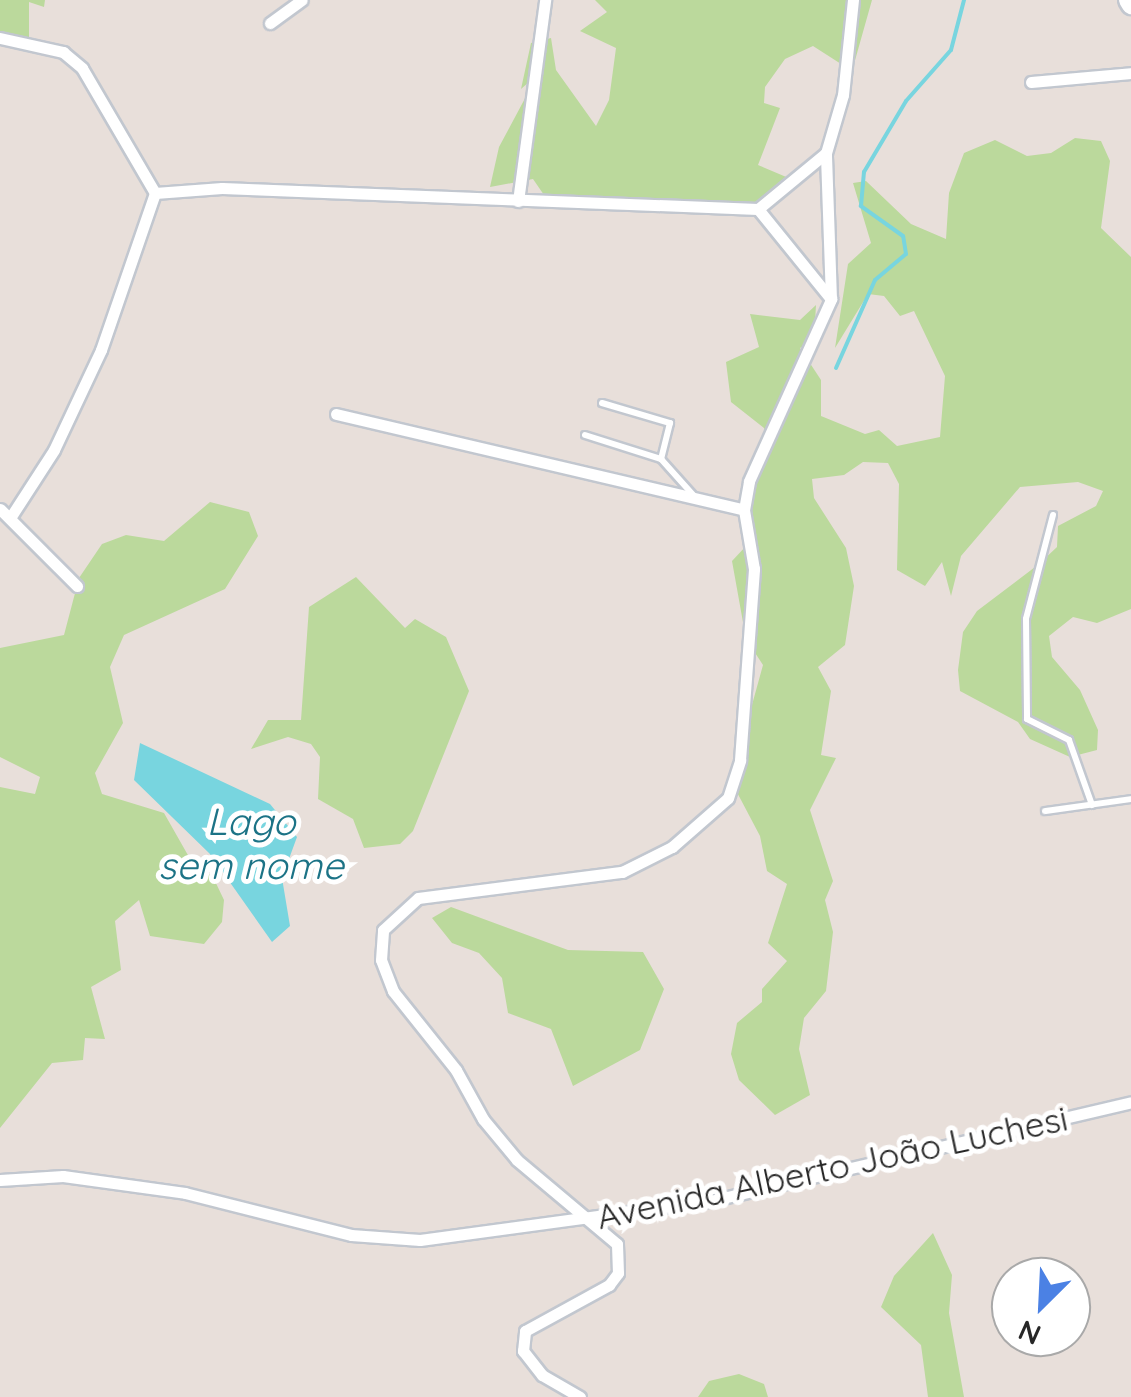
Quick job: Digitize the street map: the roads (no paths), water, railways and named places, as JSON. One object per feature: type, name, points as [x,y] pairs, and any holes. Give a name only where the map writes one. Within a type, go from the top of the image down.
[{"type":"street","points":[[270,23],[302,0]]},
{"type":"street","points":[[518,201],[545,0]]},
{"type":"street","points":[[580,1397],[542,1375],[523,1351],[525,1332],[539,1319],[596,1296],[618,1272],[617,1244],[594,1219],[517,1160],[483,1120],[456,1070],[393,991],[381,960],[383,930],[398,908],[418,898],[622,872],[672,847],[728,798],[740,760],[754,569],[744,510],[756,464],[832,299],[826,153],[843,95],[853,0]]},
{"type":"street","points":[[0,38],[63,52],[82,68],[155,194],[101,350],[54,450],[5,513],[78,586]]},
{"type":"street","points":[[1031,82],[1131,73]]},
{"type":"street","points":[[155,194],[222,188],[758,209],[826,153]]},
{"type":"street","points":[[758,209],[832,299]]},
{"type":"street","points":[[336,414],[744,510]]},
{"type":"street","name":"Avenida Alberto João Luchesi","points":[[0,1180],[62,1176],[168,1191],[379,1239],[594,1219],[710,1200],[1131,1102]]},
{"type":"lane","points":[[602,403],[670,423],[662,460]]},
{"type":"lane","points":[[585,435],[662,460],[700,502]]},
{"type":"lane","points":[[1053,515],[1026,619],[1028,719],[1069,740],[1092,804]]},
{"type":"lane","points":[[1045,811],[1131,799]]},
{"type":"water","name":"Lago sem nome","points":[[140,743],[270,804],[297,837],[282,878],[290,926],[272,942],[210,854],[134,780]]},
{"type":"waterway","points":[[836,368],[875,280],[906,254],[903,236],[861,206],[864,172],[906,101],[951,50],[964,0]]}]
